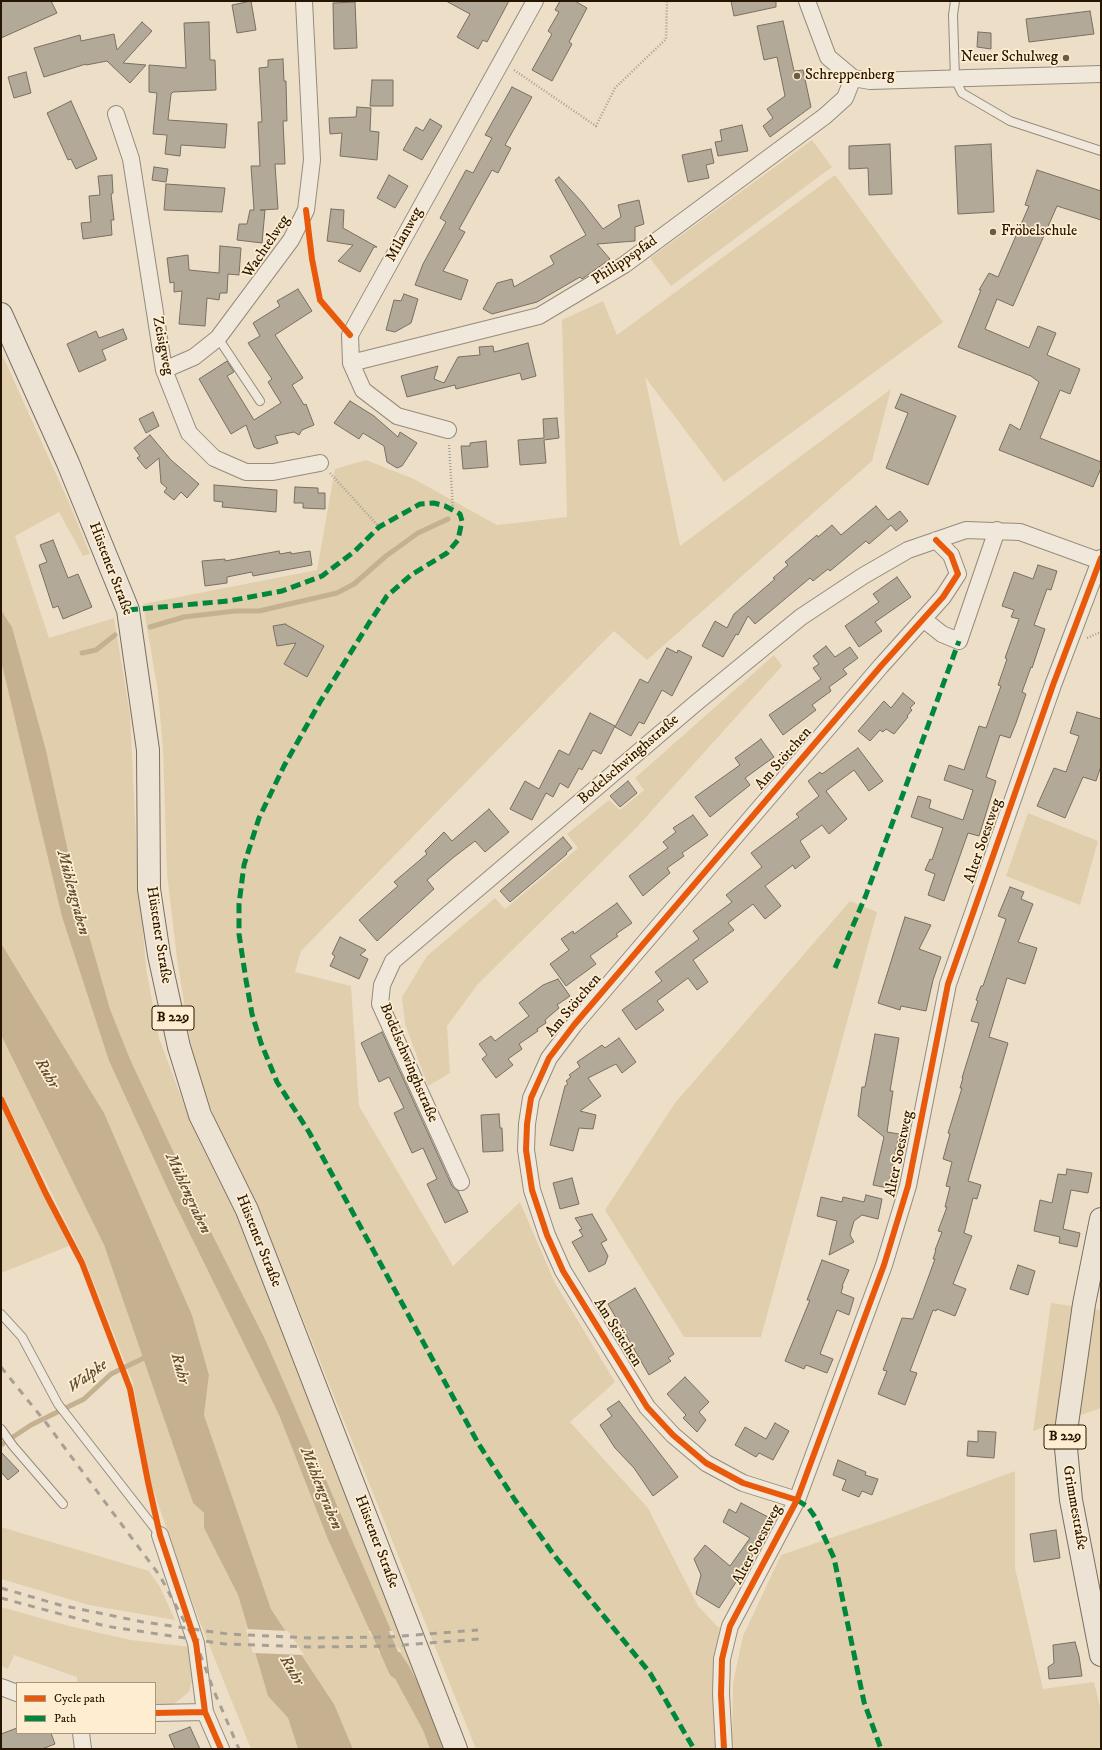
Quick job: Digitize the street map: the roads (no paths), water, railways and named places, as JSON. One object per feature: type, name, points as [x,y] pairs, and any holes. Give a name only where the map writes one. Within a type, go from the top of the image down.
[{"type":"main road","name":"Hüstener Straße","points":[[1,314],[68,463],[128,610],[148,750],[149,889],[159,955],[179,1047],[200,1115],[247,1210],[456,1749]]},
{"type":"main road","name":"Grimmestraße","points":[[1101,1219],[1084,1304],[1065,1438],[1071,1500],[1101,1655]]},
{"type":"street","name":"Wachtelweg","points":[[164,370],[194,357],[218,338],[291,240],[306,210],[312,160],[304,1]]},
{"type":"street","name":"Milanweg","points":[[448,430],[397,416],[363,390],[351,363],[350,335],[535,1]]},
{"type":"street","points":[[807,1],[828,57],[853,78],[870,82],[1101,74]]},
{"type":"street","name":"Philippspfad","points":[[351,363],[539,316],[624,265],[825,116],[845,98],[853,78]]},
{"type":"street","name":"Zeisigweg","points":[[116,114],[131,158],[164,370],[189,433],[214,458],[246,472],[272,472],[320,463]]},
{"type":"street","name":"Bodelschwinghstraße","points":[[461,1182],[380,1004],[382,985],[393,961],[696,703],[801,617],[863,576],[908,550],[966,530],[997,530],[1020,532],[1100,560]]},
{"type":"street","points":[[923,619],[942,634],[958,641],[997,530]]},
{"type":"street","name":"Am Stötchen","points":[[797,1500],[743,1483],[706,1463],[673,1435],[647,1407],[563,1271],[547,1235],[532,1190],[526,1150],[527,1124],[531,1098],[549,1058],[574,1025],[943,597],[958,574],[951,555],[936,540]]},
{"type":"street","name":"Alter Soestweg","points":[[724,1749],[721,1694],[722,1659],[730,1626],[797,1500],[896,1228],[908,1186],[948,984],[1053,685],[1100,560]]},
{"type":"street","points":[[160,1535],[196,1642],[204,1712],[221,1749]]},
{"type":"street","points":[[1,1687],[16,1693]]},
{"type":"street","points":[[156,1712],[204,1712]]},
{"type":"street","points":[[81,1734],[83,1749]]},
{"type":"lane","points":[[956,1],[953,15],[955,79],[962,93],[1010,121],[1101,151]]},
{"type":"lane","points":[[218,338],[260,400]]},
{"type":"lane","points":[[1,1314],[22,1337],[58,1404],[160,1535]]},
{"type":"lane","points":[[4,1433],[13,1446],[63,1504]]},
{"type":"water","points":[[1,610],[12,627],[46,750],[78,897],[110,1009],[130,1059],[210,1230],[266,1341],[393,1635],[372,1635],[327,1537],[279,1415],[170,1194],[109,1061],[62,917],[1,661]]},
{"type":"water","name":"Ruhr","points":[[1,943],[104,1113],[192,1315],[209,1375],[204,1415],[271,1609],[334,1704],[353,1749],[298,1749],[288,1718],[268,1696],[238,1595],[204,1528],[204,1513],[193,1503],[104,1245],[1,1035]]},
{"type":"water","points":[[397,1648],[409,1666],[424,1695],[446,1749],[430,1749],[423,1730],[379,1649]]},
{"type":"waterway","points":[[150,627],[184,617],[235,611],[259,611],[337,593],[354,584],[386,556],[418,533],[448,519]]},
{"type":"waterway","points":[[82,653],[96,650],[115,635]]},
{"type":"waterway","name":"Walpke","points":[[1,1445],[31,1425],[84,1399],[111,1374],[150,1355]]},
{"type":"waterway","name":"Mühlengraben","points":[[372,1614],[397,1670]]},
{"type":"railway","points":[[1,1367],[47,1424],[160,1576],[196,1643],[214,1691],[239,1749]]},
{"type":"railway","points":[[1,1588],[60,1605],[143,1622],[228,1634],[311,1638],[389,1637],[478,1630]]},
{"type":"railway","points":[[1,1598],[105,1626],[225,1644],[313,1647],[391,1646],[479,1639]]},
{"type":"place","name":"Neuer Schulweg","points":[[1066,58]]},
{"type":"place","name":"Schreppenberg","points":[[797,76]]},
{"type":"place","name":"Fröbelschule","points":[[993,232]]}]
